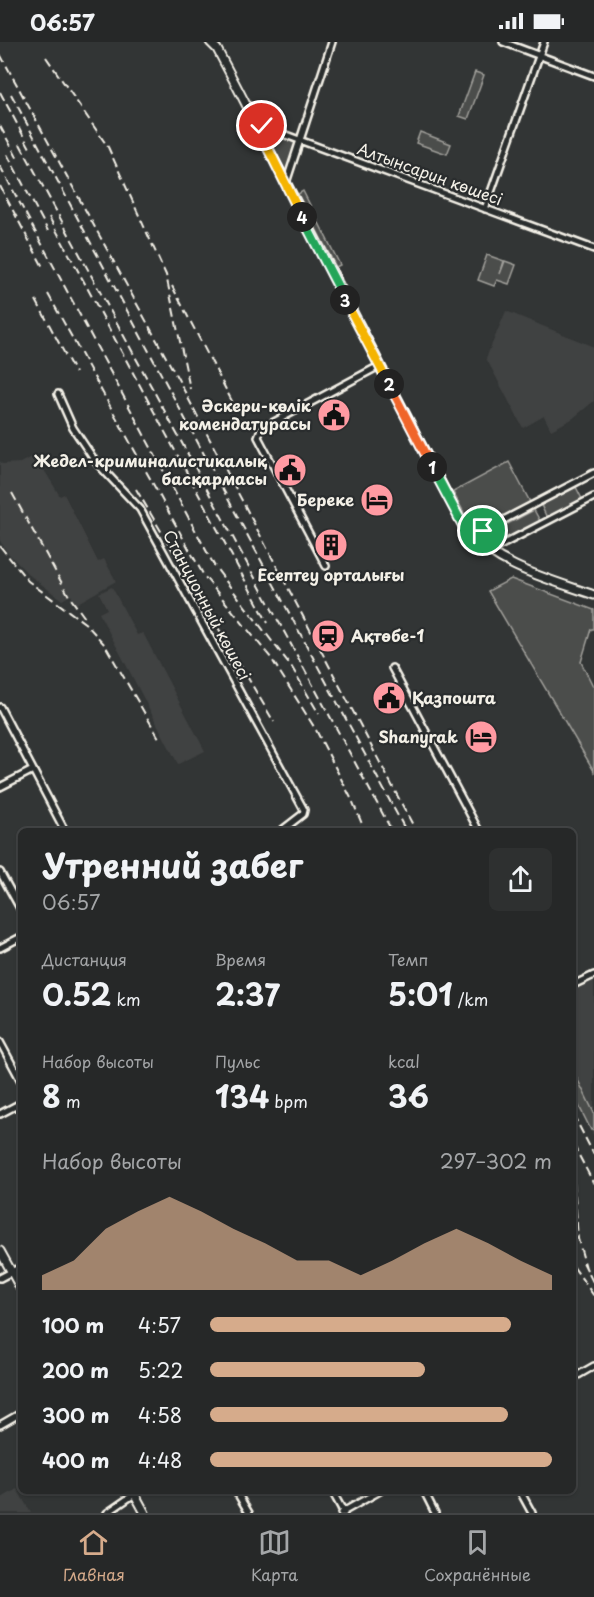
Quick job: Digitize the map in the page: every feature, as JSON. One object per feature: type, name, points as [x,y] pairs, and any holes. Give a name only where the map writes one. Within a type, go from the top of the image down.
[{"type":"street","points":[[210,42],[217,49],[463,526],[471,537],[488,552],[515,566],[594,595]]},
{"type":"street","points":[[286,184],[332,42]]},
{"type":"street","points":[[503,42],[594,76]]},
{"type":"street","points":[[485,209],[544,42]]},
{"type":"street","name":"Алтынсарин көшесі","points":[[256,124],[594,249]]},
{"type":"street","points":[[326,566],[258,437],[258,433],[261,429],[379,366]]},
{"type":"street","name":"Станционный көшесі","points":[[58,394],[73,428],[95,461],[140,509],[304,810],[303,814],[285,828]]},
{"type":"street","points":[[471,537],[594,473]]},
{"type":"street","points":[[488,552],[594,497]]},
{"type":"street","points":[[392,668],[477,828]]},
{"type":"street","points":[[0,707],[63,828]]},
{"type":"street","points":[[0,787],[33,770]]},
{"type":"street","points":[[0,872],[18,905]]},
{"type":"street","points":[[0,948],[18,939]]},
{"type":"street","points":[[576,984],[594,975]]},
{"type":"street","points":[[0,1042],[18,1075]]},
{"type":"street","points":[[0,1114],[18,1105]]},
{"type":"street","points":[[0,1251],[18,1283]]},
{"type":"street","points":[[0,1278],[18,1269]]},
{"type":"street","points":[[576,1376],[594,1365]]},
{"type":"street","points":[[0,1425],[18,1415]]},
{"type":"street","points":[[107,1513],[133,1494]]},
{"type":"street","points":[[137,1494],[145,1513]]},
{"type":"street","points":[[238,1494],[249,1513]]},
{"type":"street","points":[[333,1494],[342,1513],[375,1494]]},
{"type":"street","points":[[426,1494],[435,1513]]},
{"type":"street","points":[[522,1494],[532,1513]]},
{"type":"shaded area","points":[[475,72],[484,75],[468,119],[459,116]]},
{"type":"shaded area","points":[[263,130],[296,142],[285,173]]},
{"type":"shaded area","points":[[420,132],[451,144],[447,154],[416,143]]},
{"type":"shaded area","points":[[303,191],[340,265],[336,267],[298,194]]},
{"type":"shaded area","points":[[487,255],[504,261],[500,274],[505,261],[516,265],[509,284],[497,280],[494,286],[478,280]]},
{"type":"shaded area","points":[[506,311],[594,347],[594,401],[572,419],[551,430],[544,416],[523,428],[486,358]]},
{"type":"shaded area","points":[[35,455],[60,496],[64,494],[98,562],[104,559],[116,581],[76,604],[71,595],[62,600],[28,574],[0,541],[0,461],[2,464],[20,463]]},
{"type":"shaded area","points":[[509,462],[530,502],[481,528],[473,527],[453,492]]},
{"type":"shaded area","points":[[576,487],[582,499],[547,518],[541,505]]},
{"type":"shaded area","points":[[534,510],[540,521],[504,540],[498,529]]},
{"type":"shaded area","points":[[511,579],[594,610],[594,629],[591,629],[581,662],[594,688],[594,771],[488,591]]},
{"type":"shaded area","points":[[112,587],[137,635],[143,633],[205,751],[178,764],[99,613],[107,609],[99,593]]},
{"type":"shaded area","points":[[594,979],[594,1137],[576,1100],[576,988]]},
{"type":"shaded area","points":[[576,1076],[594,1113],[594,1129],[591,1130],[576,1100]]},
{"type":"shaded area","points":[[17,1489],[31,1513],[0,1513],[0,1499]]},
{"type":"railway","points":[[0,54],[178,379],[414,828]]},
{"type":"railway","points":[[46,57],[108,147],[166,275],[190,389]]},
{"type":"railway","points":[[0,92],[31,150]]},
{"type":"railway","points":[[11,94],[404,828]]},
{"type":"railway","points":[[0,126],[19,161]]},
{"type":"railway","points":[[20,144],[390,828]]},
{"type":"railway","points":[[7,154],[48,231]]},
{"type":"railway","points":[[0,166],[215,567],[291,666],[319,714]]},
{"type":"railway","points":[[0,186],[43,267]]},
{"type":"railway","points":[[49,217],[268,623]]},
{"type":"railway","points":[[172,286],[235,407]]},
{"type":"railway","points":[[48,294],[204,576],[271,658],[316,730],[364,828]]},
{"type":"railway","points":[[36,300],[75,373]]},
{"type":"railway","points":[[136,489],[274,722]]},
{"type":"railway","points":[[12,493],[69,596],[85,618]]},
{"type":"railway","points":[[0,546],[28,581],[86,624],[105,645],[159,738]]},
{"type":"railway","points":[[576,1120],[594,1155]]},
{"type":"railway","points":[[576,1150],[594,1184]]},
{"type":"railway","points":[[576,1211],[578,1239],[586,1268]]},
{"type":"railway","points":[[583,1262],[594,1284]]},
{"type":"railway","points":[[576,1270],[594,1296]]},
{"type":"place","name":"Әскери-көлік комендатурасы","points":[[334,415]]},
{"type":"place","name":"Жедел-криминалистикалық басқармасы","points":[[290,470]]},
{"type":"place","name":"Береке","points":[[377,500]]},
{"type":"place","name":"Есептеу орталығы","points":[[331,545]]},
{"type":"place","name":"Ақтөбе-1","points":[[328,636]]},
{"type":"place","name":"Қазпошта","points":[[389,698]]},
{"type":"place","name":"Shanyrak","points":[[481,737]]},
{"type":"route","points":[[262,126],[256,124],[463,526],[471,537],[483,531]]}]
